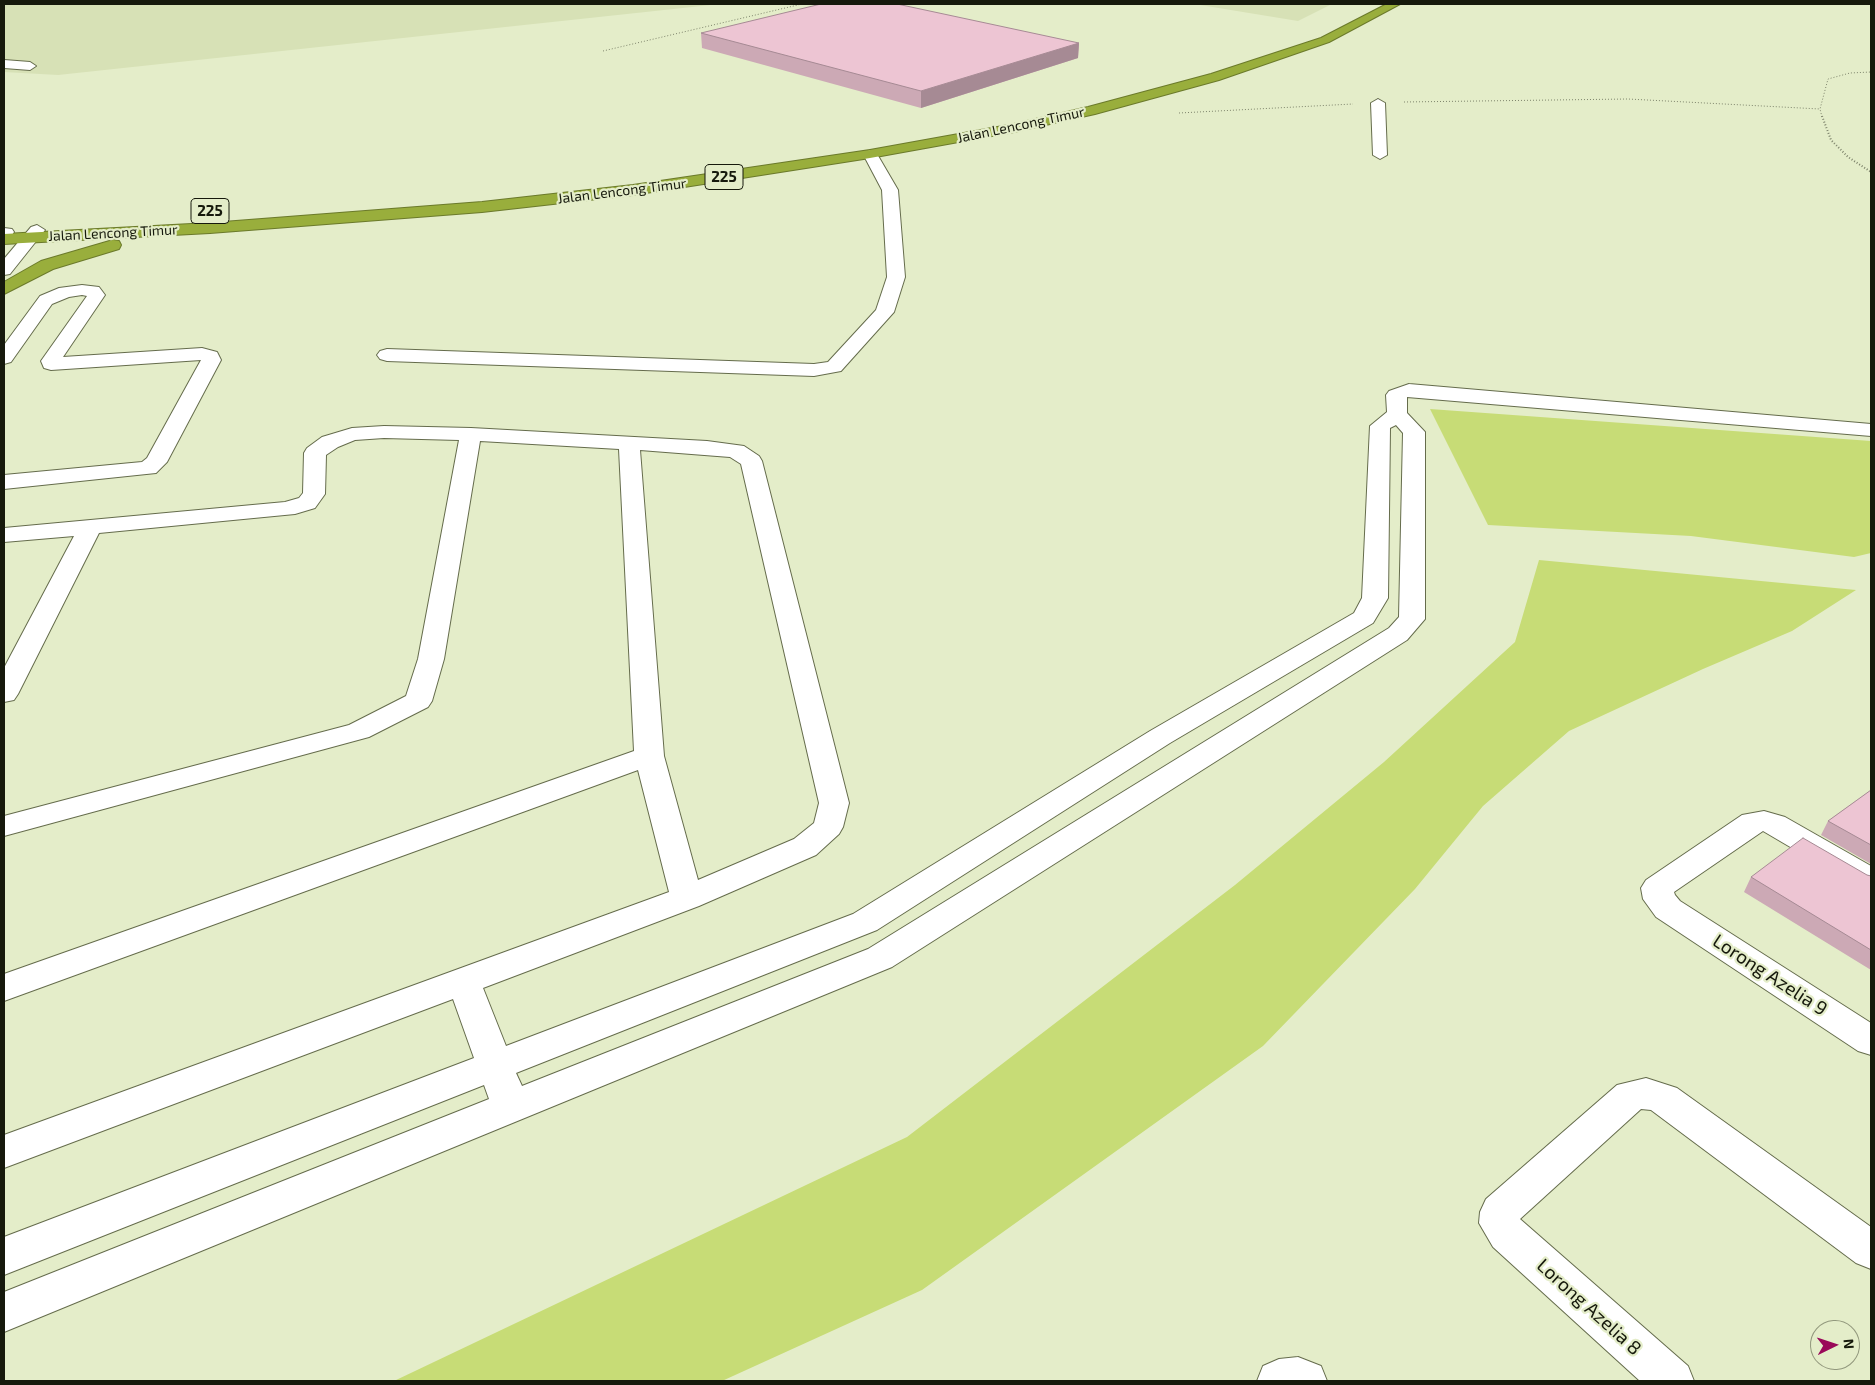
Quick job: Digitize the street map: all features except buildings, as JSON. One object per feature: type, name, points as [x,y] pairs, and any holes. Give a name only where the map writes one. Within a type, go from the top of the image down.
[{"type":"highway","name":"Jalan Lencong Timur","points":[[299,206],[540,188],[723,166],[887,140],[1007,118],[1095,99],[1232,61],[1309,33],[1370,4]]},
{"type":"highway","name":"Jalan Lencong Timur","points":[[14,231],[210,228],[344,219],[570,198],[694,182],[870,154],[1024,126],[1121,103],[1207,79],[1325,40],[1395,4]]},
{"type":"highway","name":"225","points":[[14,231],[282,213],[417,198]]},
{"type":"highway","name":"Jalan Lencong Timur","points":[[14,231],[53,220]]},
{"type":"highway","points":[[4,289],[47,265],[76,255],[148,238],[210,228]]},
{"type":"street","points":[[4,64],[30,66]]},
{"type":"street","points":[[1378,103],[1380,155]]},
{"type":"street","points":[[387,355],[814,370],[834,367],[885,312],[896,277],[890,190],[870,154]]},
{"type":"street","points":[[4,270],[14,231]]},
{"type":"street","points":[[4,358],[46,300],[65,292],[82,290],[93,291],[96,296],[51,360],[51,364],[202,354],[210,356],[211,360],[156,462],[148,468],[4,482]]},
{"type":"street","points":[[4,1312],[880,958],[1398,634],[1412,619],[1414,432],[1397,414],[1396,395],[1409,390],[1871,430]]},
{"type":"street","points":[[4,1256],[865,922],[1160,736],[1364,618],[1375,598],[1380,426],[1397,414]]},
{"type":"street","points":[[4,535],[287,509],[307,503],[314,494],[315,453],[330,442],[352,434],[384,432],[471,434],[629,442],[736,451],[751,461],[834,803],[828,827],[805,847],[687,898],[464,983],[4,1152]]},
{"type":"street","points":[[4,826],[359,731],[418,701],[431,659],[471,434]]},
{"type":"street","points":[[629,442],[649,756],[687,898]]},
{"type":"street","points":[[4,694],[90,527]]},
{"type":"street","points":[[4,988],[649,756]]},
{"type":"street","name":"Lorong Azelia 9","points":[[1871,880],[1774,824],[1753,822],[1657,888],[1658,898],[1668,909],[1871,1041]]},
{"type":"street","points":[[464,983],[511,1107]]},
{"type":"street","name":"Lorong Azelia 8","points":[[1672,1381],[1507,1234],[1499,1223],[1500,1212],[1630,1096],[1646,1093],[1664,1099],[1871,1250]]},
{"type":"street","points":[[1279,1381],[1298,1378],[1305,1381]]},
{"type":"path","points":[[603,51],[802,4]]},
{"type":"path","points":[[1871,72],[1850,73],[1828,80],[1820,109],[1831,140],[1848,156],[1871,172]]},
{"type":"shaded area","points":[[4,4],[720,4],[58,75],[4,72]]},
{"type":"shaded area","points":[[1194,4],[1332,4],[1298,21]]},
{"type":"shaded area","points":[[1430,409],[1871,441],[1871,553],[1854,557],[1691,536],[1488,525]]},
{"type":"shaded area","points":[[1539,560],[1856,590],[1792,631],[1703,669],[1569,731],[1483,806],[1415,889],[1263,1046],[922,1290],[722,1381],[394,1381],[907,1137],[1235,885],[1384,762],[1515,642]]}]
